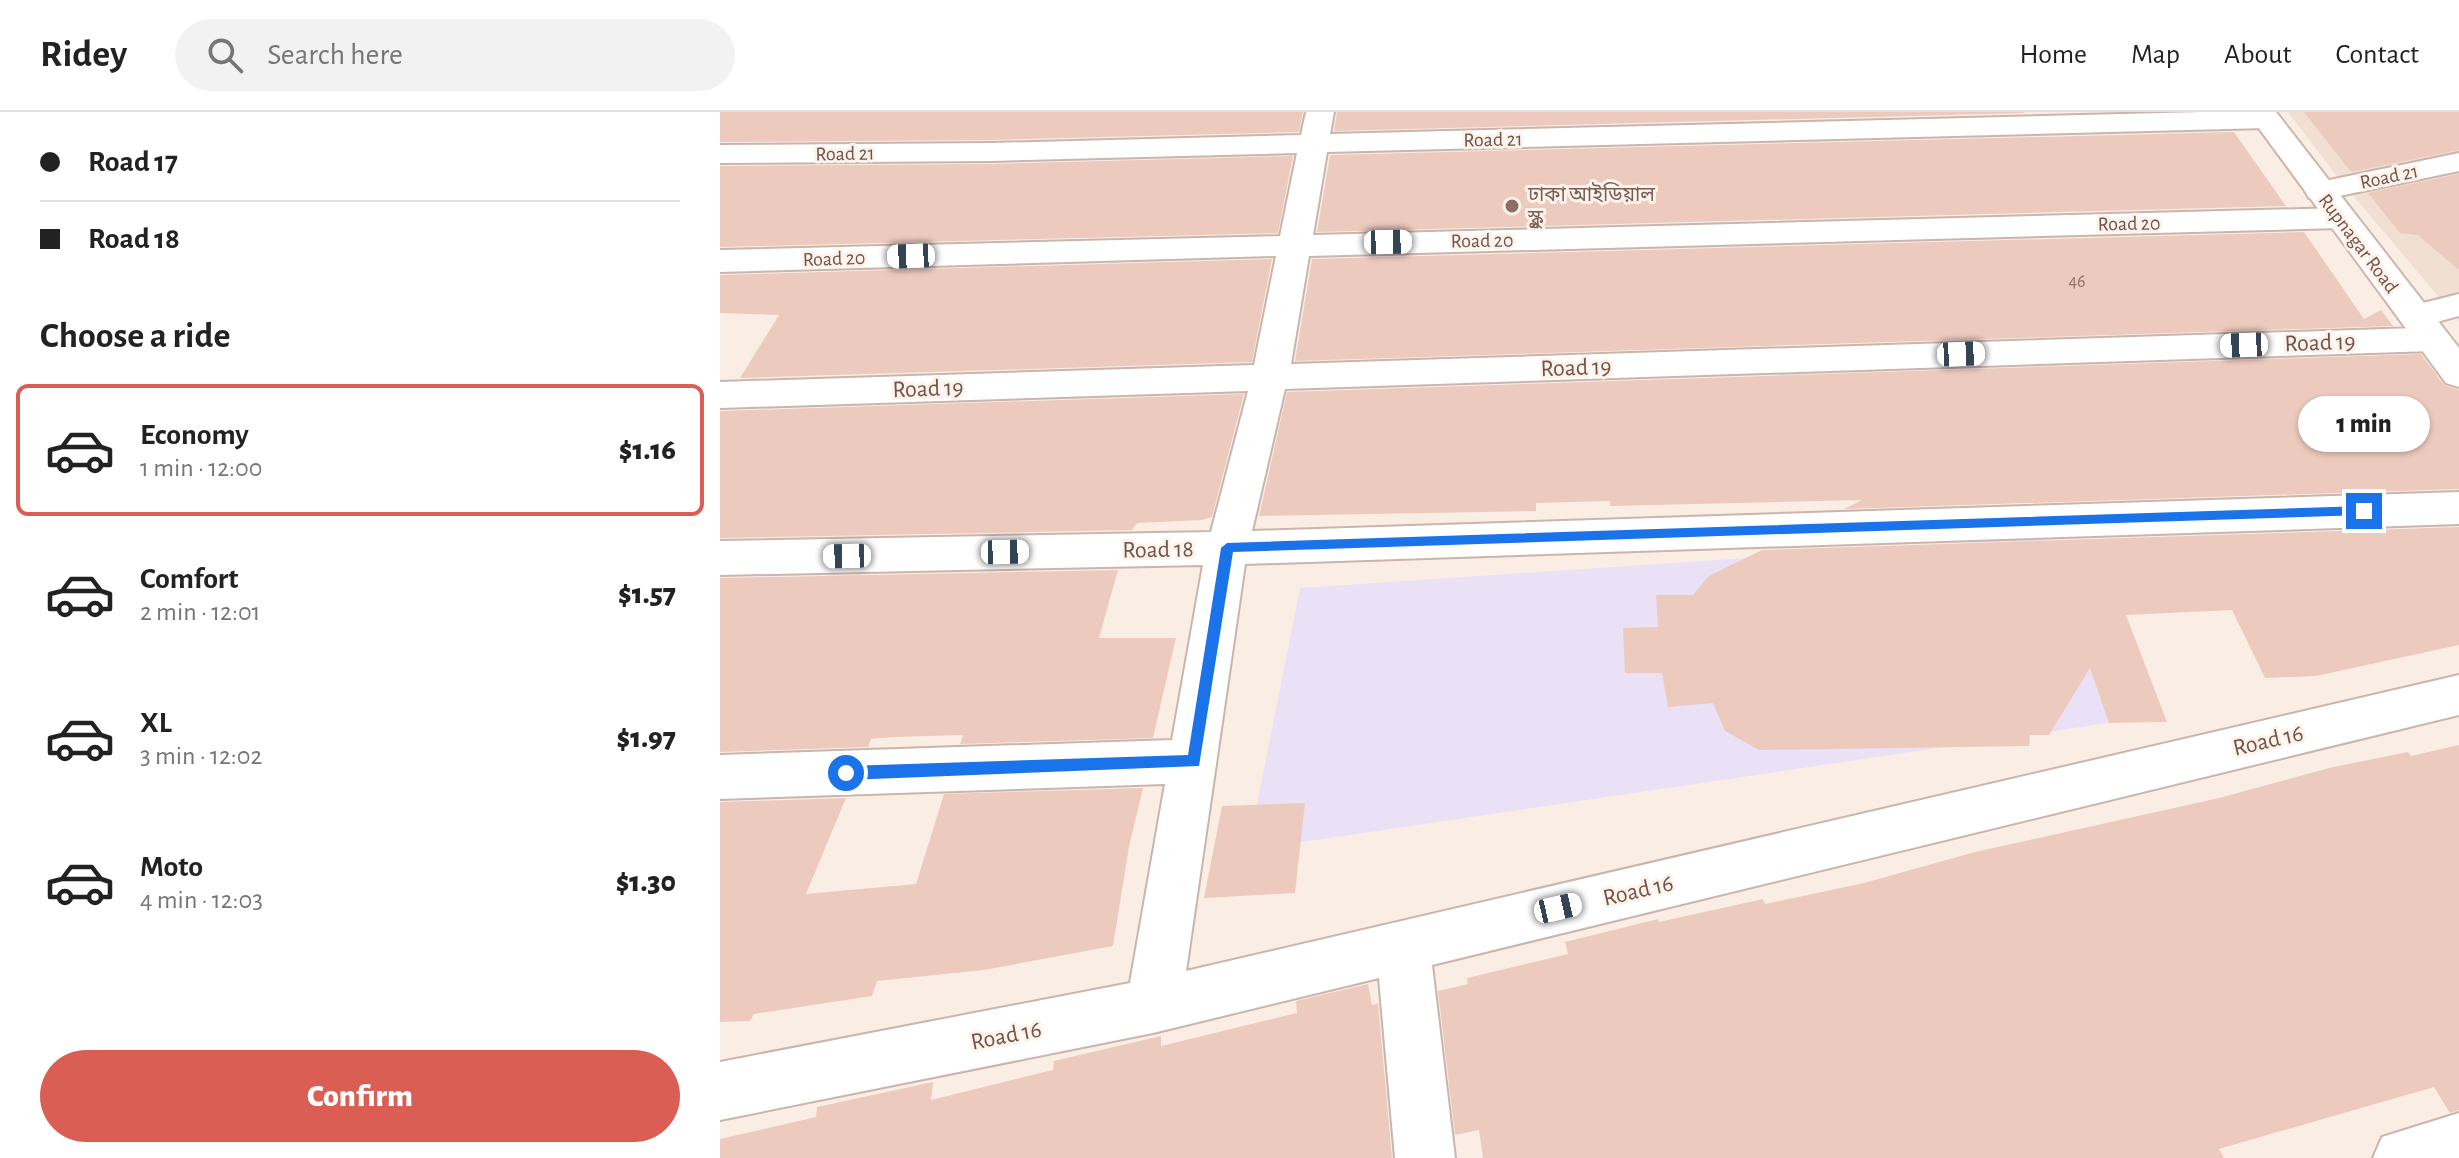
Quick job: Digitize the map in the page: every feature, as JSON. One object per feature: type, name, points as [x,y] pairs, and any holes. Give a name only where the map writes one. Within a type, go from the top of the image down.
[{"type":"street","name":"Road 21","points":[[720,154],[1316,128],[2264,116]]},
{"type":"street","name":"Rupnagar Road","points":[[2264,116],[2459,374]]},
{"type":"street","points":[[1153,1006],[1227,548],[1270,377],[1316,128]]},
{"type":"street","name":"Road 21","points":[[2320,191],[2459,162]]},
{"type":"street","name":"Road 20","points":[[720,261],[2339,218]]},
{"type":"street","name":"Road 19","points":[[720,395],[1270,377],[2424,327],[2459,305]]},
{"type":"street","name":"Road 18","points":[[720,558],[1227,548],[2459,508]]},
{"type":"street","name":"Road 16","points":[[720,1091],[1153,1006],[2459,695]]},
{"type":"street","points":[[720,777],[1194,761]]},
{"type":"street","points":[[1403,945],[1425,1158]]},
{"type":"street","points":[[2403,1158],[2459,1142]]},
{"type":"shaded area","points":[[2288,112],[2459,112],[2459,321],[2340,180]]},
{"type":"shaded area","points":[[2044,538],[2121,721],[1248,850],[1300,588]]},
{"type":"building","points":[[720,112],[1303,112],[1299,132],[992,140],[720,142]]},
{"type":"building","points":[[1337,112],[2024,112],[2024,113],[1334,131]]},
{"type":"building","points":[[2304,112],[2459,112],[2459,150],[2351,172]]},
{"type":"building","points":[[2234,132],[2286,206],[1317,232],[1330,155]]},
{"type":"building","points":[[1293,156],[1278,233],[720,247],[720,166],[992,164]]},
{"type":"building","points":[[2459,174],[2459,270],[2418,235],[2400,233],[2368,193]]},
{"type":"building","points":[[2304,232],[2364,319],[2381,310],[2393,326],[1295,361],[1312,259]]},
{"type":"building","points":[[1272,259],[1252,362],[740,378],[779,315],[720,313],[720,275]]},
{"type":"building","points":[[2421,354],[2444,385],[2459,390],[2459,489],[1844,509],[1862,500],[1610,506],[1610,501],[1536,503],[1536,511],[1259,516],[1287,392]]},
{"type":"building","points":[[1244,394],[1212,517],[1202,520],[1137,523],[1132,530],[720,538],[720,411]]},
{"type":"building","points":[[2459,527],[2459,645],[2316,676],[2265,678],[2232,610],[2126,615],[2167,722],[2109,723],[2090,668],[2049,735],[2030,735],[2029,746],[1759,750],[1725,731],[1713,703],[1668,707],[1662,673],[1625,673],[1623,628],[1658,627],[1656,595],[1693,595],[1709,576],[1762,550]]},
{"type":"building","points":[[1118,570],[1099,638],[1176,638],[1153,738],[960,744],[963,735],[893,737],[871,739],[868,747],[720,752],[720,578]]},
{"type":"building","points":[[2459,745],[2459,1110],[2450,1113],[2434,1087],[2219,1149],[2224,1158],[1483,1158],[1479,1130],[1455,1135],[1438,991],[1468,984],[1467,978],[1568,954],[1565,942],[1658,919],[1659,922],[1763,899],[1765,904],[1864,883],[1975,852],[2219,798],[2329,768],[2408,752],[2411,756]]},
{"type":"building","points":[[1143,788],[1129,847],[1113,946],[984,970],[877,981],[872,996],[754,1014],[750,1021],[720,1022],[720,802],[846,798],[806,894],[916,884],[944,794]]},
{"type":"building","points":[[1305,803],[1295,893],[1204,898],[1222,806]]},
{"type":"building","points":[[1368,984],[1372,1005],[1378,1003],[1392,1158],[720,1158],[720,1139],[816,1117],[817,1107],[933,1082],[931,1100],[1053,1070],[1054,1061],[1161,1036],[1161,1046],[1297,1013],[1296,1001]]},
{"type":"place","name":"ঢাকা আইডিয়াল স্কুল","points":[[1512,206]]},
{"type":"route","points":[[846,773],[1194,761],[1227,548],[2364,511]]}]
